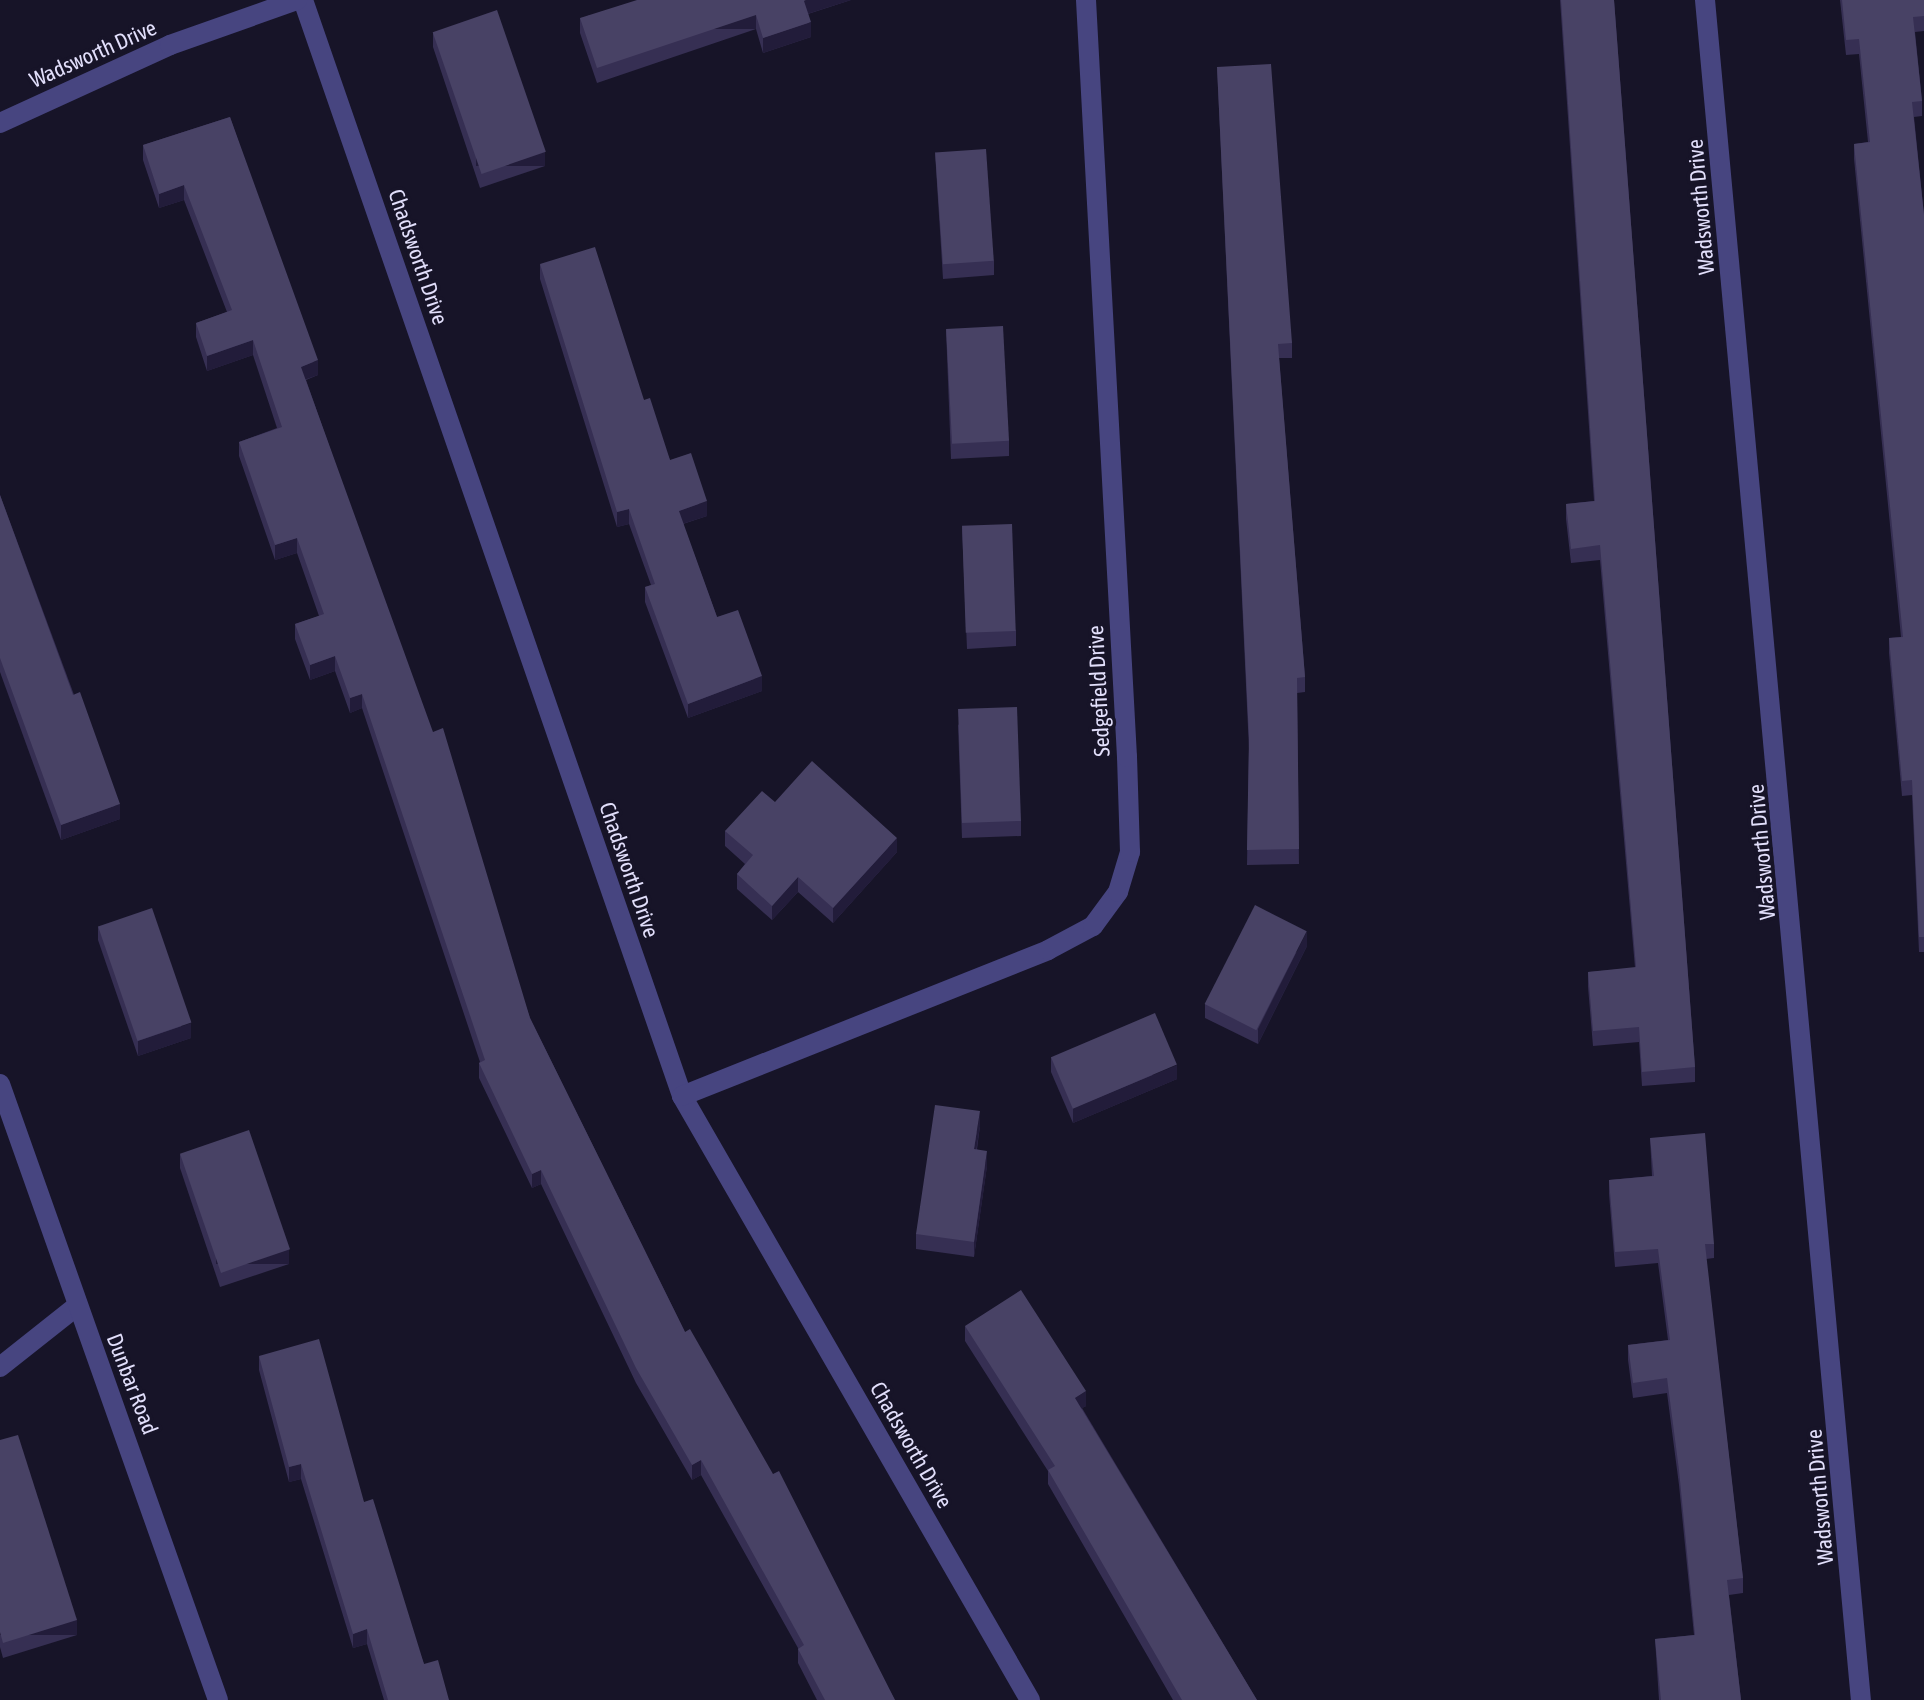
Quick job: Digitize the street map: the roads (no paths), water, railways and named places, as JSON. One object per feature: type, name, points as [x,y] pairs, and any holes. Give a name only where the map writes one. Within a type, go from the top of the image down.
[{"type":"street","name":"Wadsworth Drive","points":[[0,123],[170,45],[297,0]]},
{"type":"street","name":"Chadsworth Drive","points":[[303,0],[682,1096],[1030,1700]]},
{"type":"street","name":"Sedgefield Drive","points":[[682,1096],[1048,950],[1093,926],[1118,892],[1130,852],[1086,0]]},
{"type":"street","name":"Wadsworth Drive","points":[[1705,0],[1861,1700]]},
{"type":"street","name":"Dunbar Road","points":[[0,1084],[218,1700]]},
{"type":"street","points":[[0,1367],[77,1306]]}]
